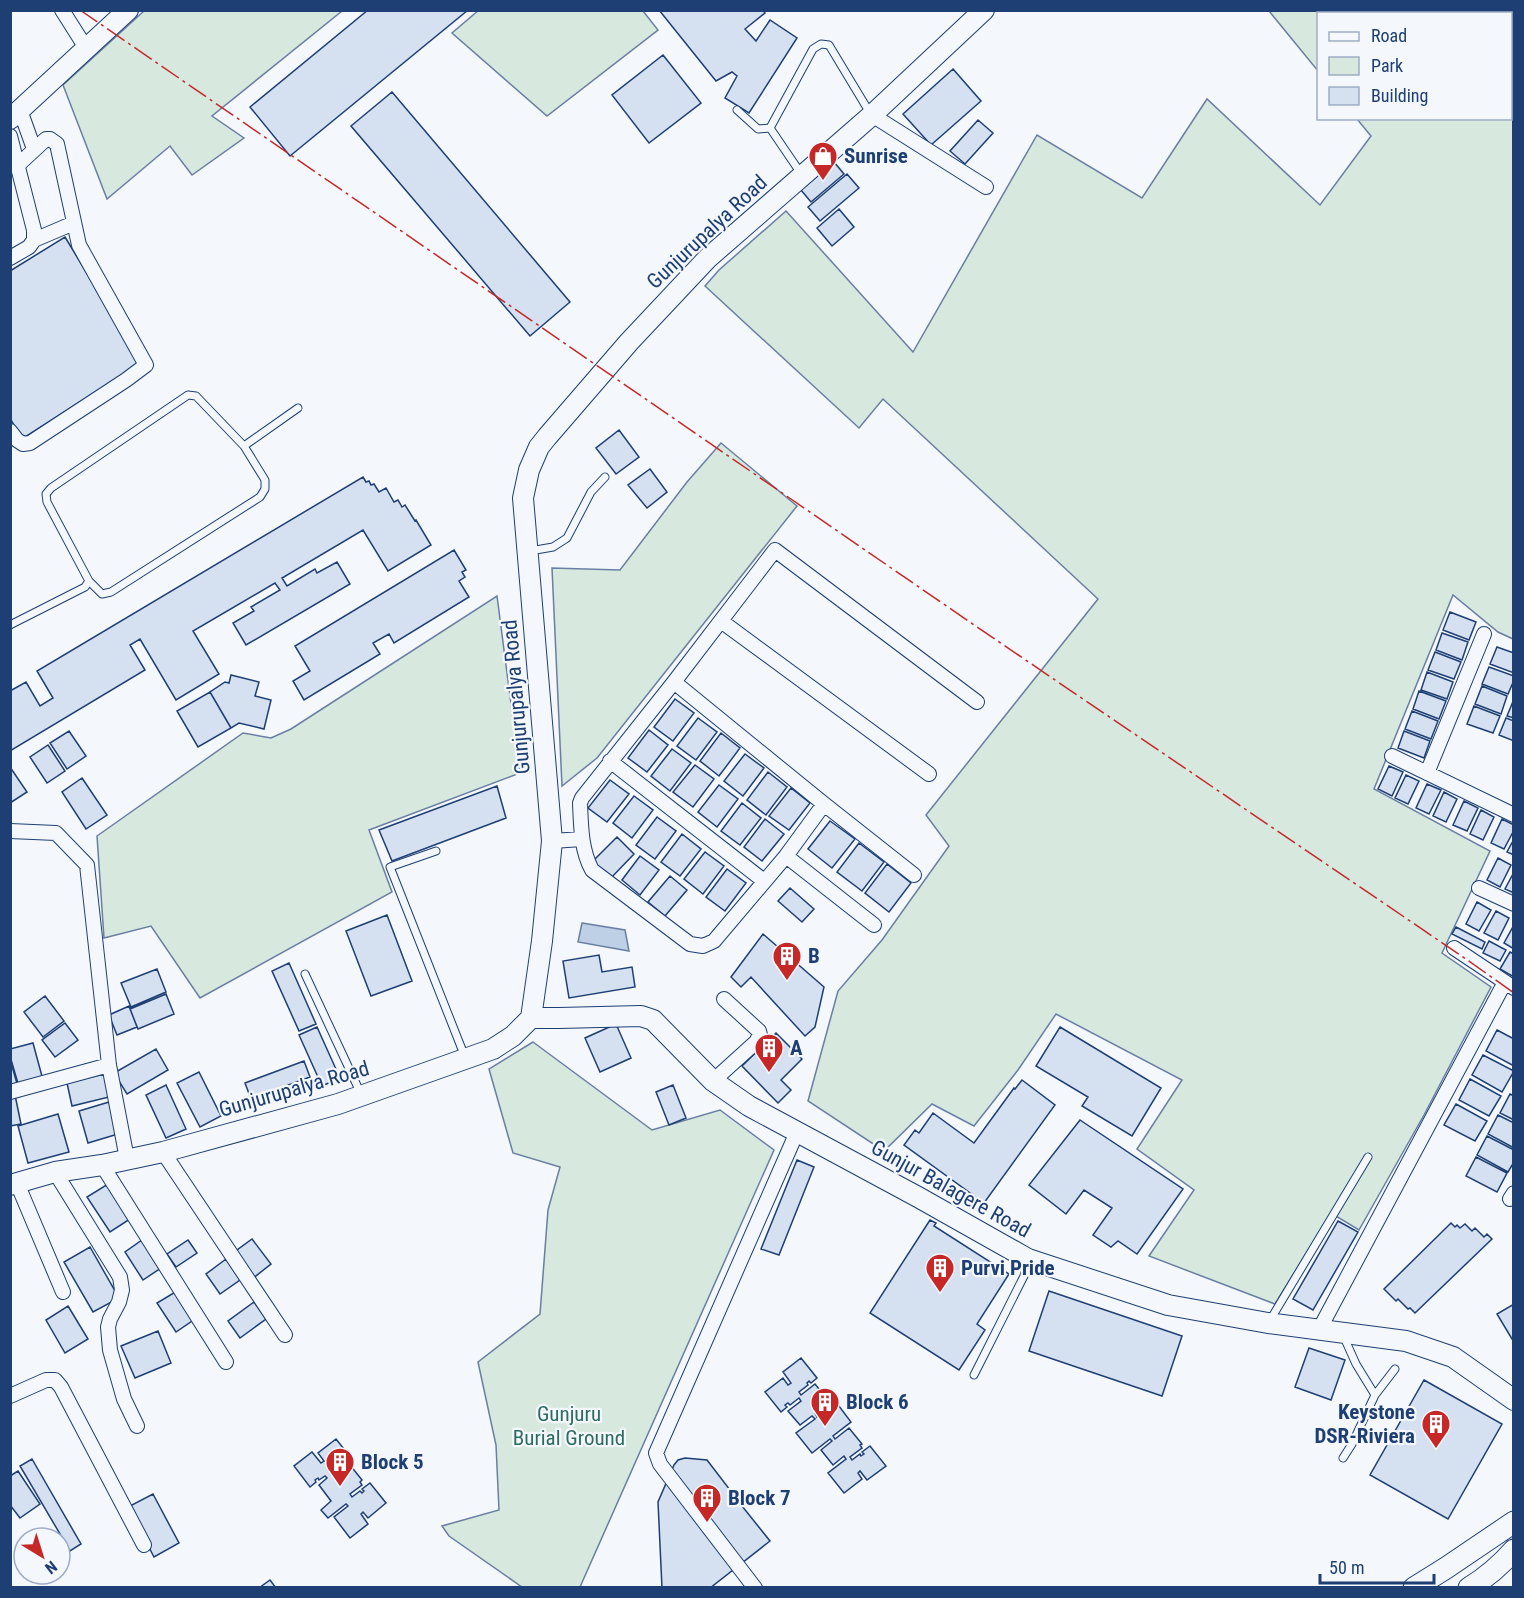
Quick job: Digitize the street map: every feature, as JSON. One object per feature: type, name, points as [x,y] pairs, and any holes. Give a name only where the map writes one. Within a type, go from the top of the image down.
[{"type":"main road","points":[[1414,1587],[1514,1522]]},
{"type":"main road","points":[[1469,1587],[1490,1575],[1514,1550]]},
{"type":"street","points":[[62,10],[86,48]]},
{"type":"street","points":[[34,149],[15,114],[128,10]]},
{"type":"street","name":"Gunjurupalya Road","points":[[14,1184],[55,1172],[163,1152],[338,1104],[493,1049],[513,1036],[531,1018],[552,842],[523,498],[529,470],[539,447],[629,342],[708,258],[872,115],[984,10]]},
{"type":"street","points":[[872,115],[986,187]]},
{"type":"street","points":[[10,136],[34,230],[34,240]]},
{"type":"street","points":[[10,430],[23,444],[30,443],[146,366],[79,245],[57,144],[46,139],[18,165]]},
{"type":"street","points":[[10,258],[29,247],[34,240],[74,223]]},
{"type":"street","points":[[824,804],[786,856],[714,941],[703,946],[690,944],[592,870],[585,855],[582,839],[580,808],[582,798],[775,550],[977,702]]},
{"type":"street","points":[[721,621],[929,774]]},
{"type":"street","points":[[1427,773],[1484,634]]},
{"type":"street","points":[[674,682],[914,875]]},
{"type":"street","points":[[1392,756],[1512,810]]},
{"type":"street","points":[[610,761],[764,881]]},
{"type":"street","points":[[10,831],[56,833],[87,865],[109,1065],[127,1159]]},
{"type":"street","points":[[552,842],[582,839]]},
{"type":"street","points":[[786,856],[874,925]]},
{"type":"street","points":[[1479,888],[1514,904]]},
{"type":"street","points":[[1319,1330],[1509,985],[1454,948]]},
{"type":"street","points":[[713,1081],[756,1042],[760,1035],[759,1031],[724,999]]},
{"type":"street","name":"Gunjur Balagere Road","points":[[531,1018],[641,1016],[653,1020],[713,1081],[749,1106],[1028,1259],[1168,1305],[1268,1323],[1406,1341],[1453,1357],[1514,1400]]},
{"type":"street","points":[[10,1092],[109,1065]]},
{"type":"street","points":[[755,1587],[660,1464],[656,1453],[796,1132]]},
{"type":"street","points":[[163,1152],[285,1335]]},
{"type":"street","points":[[102,1165],[226,1362]]},
{"type":"street","points":[[55,1172],[120,1277],[122,1290],[108,1328],[110,1350],[124,1399],[137,1426]]},
{"type":"street","points":[[14,1184],[63,1292]]},
{"type":"street","points":[[10,1396],[46,1380],[55,1380],[61,1387],[144,1545]]},
{"type":"lane","points":[[770,128],[813,49],[821,44],[829,45],[872,115]]},
{"type":"lane","points":[[737,110],[758,129],[770,128]]},
{"type":"lane","points":[[770,128],[802,176]]},
{"type":"lane","points":[[188,395],[196,396],[244,447],[265,480],[265,489],[260,496],[111,592],[102,594],[89,581],[47,502],[46,494],[51,488],[188,395]]},
{"type":"lane","points":[[244,447],[298,408]]},
{"type":"lane","points":[[527,551],[553,547],[567,538],[591,492],[605,477]]},
{"type":"lane","points":[[10,625],[85,587],[89,581]]},
{"type":"lane","points":[[436,851],[390,867],[466,1059]]},
{"type":"lane","points":[[305,974],[362,1096]]},
{"type":"lane","points":[[1268,1323],[1368,1157]]},
{"type":"lane","points":[[974,1375],[1024,1276],[1028,1259]]},
{"type":"lane","points":[[1342,1333],[1356,1364],[1375,1395]]},
{"type":"lane","points":[[1343,1458],[1375,1395],[1395,1369]]},
{"type":"green space","points":[[479,10],[643,11],[658,30],[547,116],[452,33]]},
{"type":"green space","points":[[144,11],[342,11],[212,116],[244,138],[192,175],[170,146],[107,199],[63,85]]},
{"type":"green space","points":[[1269,11],[1513,11],[1513,639],[1498,632],[1453,595],[1374,789],[1490,851],[1442,953],[1491,987],[1424,1115],[1359,1230],[1331,1213],[1275,1304],[1149,1256],[1194,1190],[1137,1149],[1182,1080],[1056,1014],[1018,1070],[974,1126],[932,1104],[884,1151],[808,1101],[838,991],[882,940],[949,846],[926,815],[1098,599],[883,399],[859,428],[705,286],[719,270],[786,211],[913,352],[1037,135],[1142,198],[1207,99],[1320,205],[1371,136],[1358,120],[1512,120],[1512,12],[1317,12],[1317,70]]},
{"type":"green space","points":[[721,443],[797,506],[597,758],[562,786],[552,568],[620,570],[687,482]]},
{"type":"green space","points":[[497,596],[520,773],[369,830],[392,892],[200,998],[151,926],[104,938],[97,836],[243,733],[271,738],[291,729]]},
{"type":"green space","name":"Gunjuru Burial Ground","points":[[533,1042],[652,1130],[720,1110],[774,1150],[580,1587],[522,1587],[449,1536],[442,1526],[499,1510],[496,1445],[478,1362],[540,1314],[548,1210],[560,1167],[513,1153],[489,1069]]},
{"type":"water","points":[[582,923],[625,930],[629,951],[578,942]]},
{"type":"building","points":[[368,10],[468,10],[290,156],[250,107]]},
{"type":"building","points":[[659,10],[763,10],[765,13],[745,29],[756,41],[770,20],[797,38],[749,113],[725,98],[737,76],[732,72],[716,81]]},
{"type":"building","points":[[663,55],[701,103],[649,143],[612,95]]},
{"type":"building","points":[[953,69],[981,101],[931,145],[903,114]]},
{"type":"building","points":[[392,92],[570,302],[530,336],[351,126]]},
{"type":"building","points":[[978,120],[993,133],[965,164],[950,151]]},
{"type":"building","name":"Sunrise","points":[[834,162],[844,174],[811,202],[801,190]]},
{"type":"building","points":[[847,174],[859,188],[820,221],[808,207]]},
{"type":"building","points":[[839,209],[854,227],[832,246],[817,228]]},
{"type":"building","points":[[65,237],[141,363],[22,439],[10,418],[10,271]]},
{"type":"building","points":[[619,430],[639,457],[616,474],[596,448]]},
{"type":"building","points":[[650,469],[667,492],[647,508],[628,485]]},
{"type":"building","points":[[363,477],[366,482],[374,484],[379,492],[386,488],[394,502],[398,500],[402,507],[405,505],[431,545],[388,571],[363,530],[282,578],[287,586],[315,569],[317,573],[337,562],[350,584],[246,645],[233,623],[254,611],[251,607],[280,590],[275,583],[193,631],[219,674],[176,700],[140,639],[130,645],[145,670],[10,751],[10,691],[26,682],[40,706],[53,698],[37,671]]},
{"type":"building","points":[[454,550],[466,570],[462,572],[465,577],[459,581],[469,597],[394,643],[389,634],[373,643],[380,654],[304,700],[293,681],[310,671],[295,646]]},
{"type":"building","points":[[1450,612],[1476,622],[1469,640],[1443,630]]},
{"type":"building","points":[[1442,633],[1468,642],[1462,660],[1436,650]]},
{"type":"building","points":[[1497,647],[1514,653],[1514,673],[1490,664]]},
{"type":"building","points":[[1435,652],[1461,662],[1454,679],[1428,670]]},
{"type":"building","points":[[1489,667],[1514,676],[1508,694],[1482,684]]},
{"type":"building","points":[[1427,672],[1453,682],[1447,699],[1421,690]]},
{"type":"building","points":[[231,675],[259,682],[255,696],[271,700],[264,729],[239,723],[231,728],[210,692],[225,682],[229,683]]},
{"type":"building","points":[[1482,686],[1507,696],[1501,714],[1475,704]]},
{"type":"building","points":[[1419,691],[1446,701],[1439,719],[1413,709]]},
{"type":"building","points":[[210,692],[231,728],[198,747],[177,711]]},
{"type":"building","points":[[675,699],[694,713],[673,741],[654,727]]},
{"type":"building","points":[[1514,699],[1514,718],[1507,716]]},
{"type":"building","points":[[1474,706],[1500,716],[1493,733],[1467,724]]},
{"type":"building","points":[[1412,711],[1438,721],[1431,739],[1405,729]]},
{"type":"building","points":[[698,718],[717,732],[696,760],[677,746]]},
{"type":"building","points":[[1506,718],[1514,721],[1514,741],[1499,735]]},
{"type":"building","points":[[649,730],[668,745],[647,772],[628,758]]},
{"type":"building","points":[[69,731],[86,756],[67,769],[50,743]]},
{"type":"building","points":[[1404,731],[1430,741],[1424,758],[1398,748]]},
{"type":"building","points":[[721,733],[740,748],[719,776],[700,761]]},
{"type":"building","points":[[48,745],[65,771],[47,783],[30,757]]},
{"type":"building","points":[[672,749],[691,763],[670,791],[651,776]]},
{"type":"building","points":[[745,754],[764,768],[743,796],[724,781]]},
{"type":"building","points":[[695,765],[714,779],[693,807],[673,792]]},
{"type":"building","points":[[1389,766],[1403,772],[1392,796],[1378,789]]},
{"type":"building","points":[[10,767],[27,792],[10,803]]},
{"type":"building","points":[[768,772],[787,787],[766,815],[747,800]]},
{"type":"building","points":[[1406,775],[1419,781],[1408,804],[1395,798]]},
{"type":"building","points":[[82,778],[107,815],[86,829],[62,792]]},
{"type":"building","points":[[610,780],[629,794],[607,822],[588,808]]},
{"type":"building","points":[[1427,784],[1441,790],[1429,814],[1416,808]]},
{"type":"building","points":[[719,785],[738,799],[717,827],[698,812]]},
{"type":"building","points":[[497,786],[506,818],[392,861],[379,830]]},
{"type":"building","points":[[791,788],[810,803],[789,830],[769,816]]},
{"type":"building","points":[[1444,792],[1457,799],[1446,822],[1433,816]]},
{"type":"building","points":[[634,796],[653,810],[632,838],[613,823]]},
{"type":"building","points":[[1464,801],[1478,808],[1467,831],[1453,825]]},
{"type":"building","points":[[742,803],[761,818],[740,845],[721,831]]},
{"type":"building","points":[[1481,810],[1494,817],[1483,840],[1470,834]]},
{"type":"building","points":[[657,817],[676,831],[655,859],[636,845]]},
{"type":"building","points":[[765,819],[784,834],[762,861],[744,847]]},
{"type":"building","points":[[1502,819],[1514,825],[1514,830],[1504,849],[1491,843]]},
{"type":"building","points":[[830,821],[855,839],[832,868],[808,849]]},
{"type":"building","points":[[682,834],[701,849],[680,876],[661,862]]},
{"type":"building","points":[[617,837],[634,854],[610,879],[592,862]]},
{"type":"building","points":[[1514,839],[1514,855],[1507,852]]},
{"type":"building","points":[[859,843],[884,862],[862,891],[837,872]]},
{"type":"building","points":[[705,852],[724,866],[703,894],[684,879]]},
{"type":"building","points":[[640,856],[659,870],[640,895],[622,880]]},
{"type":"building","points":[[1498,858],[1511,865],[1500,887],[1487,880]]},
{"type":"building","points":[[887,864],[911,883],[889,912],[865,893]]},
{"type":"building","points":[[727,869],[746,883],[725,911],[706,897]]},
{"type":"building","points":[[1514,872],[1514,893],[1505,889]]},
{"type":"building","points":[[670,876],[687,890],[665,916],[648,902]]},
{"type":"building","points":[[790,888],[814,909],[802,922],[778,901]]},
{"type":"building","points":[[1477,902],[1491,910],[1479,931],[1466,924]]},
{"type":"building","points":[[1496,911],[1509,918],[1498,940],[1484,933]]},
{"type":"building","points":[[387,915],[412,981],[371,996],[346,931]]},
{"type":"building","points":[[1514,925],[1514,949],[1504,943]]},
{"type":"building","points":[[1456,927],[1485,942],[1482,949],[1452,934]]},
{"type":"building","name":"B","points":[[763,934],[824,987],[815,1027],[805,1036],[751,977],[741,987],[731,977]]},
{"type":"building","points":[[1489,941],[1506,950],[1500,961],[1483,953]]},
{"type":"building","points":[[1510,952],[1514,954],[1514,977],[1500,969]]},
{"type":"building","points":[[599,955],[602,972],[632,967],[635,987],[569,998],[563,961]]},
{"type":"building","points":[[289,963],[316,1024],[299,1031],[272,971]]},
{"type":"building","points":[[157,969],[166,992],[131,1007],[121,983]]},
{"type":"building","points":[[166,994],[174,1014],[138,1029],[130,1009]]},
{"type":"building","points":[[45,996],[64,1021],[43,1037],[24,1012]]},
{"type":"building","points":[[129,1006],[137,1027],[117,1035],[109,1015]]},
{"type":"building","points":[[65,1023],[78,1040],[55,1057],[42,1040]]},
{"type":"building","points":[[616,1024],[631,1058],[600,1072],[585,1038]]},
{"type":"building","points":[[317,1027],[340,1078],[322,1086],[299,1035]]},
{"type":"building","points":[[1060,1027],[1161,1088],[1132,1136],[1082,1106],[1088,1097],[1036,1066]]},
{"type":"building","points":[[1497,1030],[1514,1039],[1514,1066],[1486,1051]]},
{"type":"building","name":"A","points":[[776,1033],[802,1059],[781,1080],[791,1090],[778,1103],[742,1066]]},
{"type":"building","points":[[33,1043],[43,1080],[19,1087],[10,1049]]},
{"type":"building","points":[[156,1049],[168,1070],[127,1094],[114,1073]]},
{"type":"building","points":[[1483,1055],[1514,1071],[1502,1092],[1472,1075]]},
{"type":"building","points":[[10,1059],[18,1087],[10,1089]]},
{"type":"building","points":[[304,1061],[310,1077],[251,1099],[245,1083]]},
{"type":"building","points":[[199,1072],[221,1116],[200,1127],[177,1083]]},
{"type":"building","points":[[104,1074],[109,1097],[72,1106],[67,1083]]},
{"type":"building","points":[[1470,1079],[1501,1096],[1489,1116],[1459,1100]]},
{"type":"building","points":[[1022,1080],[1055,1105],[984,1203],[904,1145],[915,1130],[919,1133],[933,1113],[974,1143]]},
{"type":"building","points":[[166,1085],[186,1129],[166,1138],[146,1095]]},
{"type":"building","points":[[673,1085],[686,1118],[669,1125],[656,1092]]},
{"type":"building","points":[[1510,1094],[1514,1096],[1514,1120],[1500,1113]]},
{"type":"building","points":[[15,1095],[21,1124],[10,1126],[10,1096]]},
{"type":"building","points":[[109,1102],[118,1134],[88,1143],[79,1111]]},
{"type":"building","points":[[1456,1104],[1487,1121],[1475,1141],[1444,1125]]},
{"type":"building","points":[[58,1114],[69,1152],[28,1163],[18,1126]]},
{"type":"building","points":[[1498,1115],[1514,1123],[1514,1148],[1488,1134]]},
{"type":"building","points":[[1080,1120],[1183,1189],[1137,1254],[1118,1241],[1111,1247],[1093,1235],[1112,1208],[1084,1190],[1066,1214],[1029,1185]]},
{"type":"building","points":[[1487,1136],[1514,1150],[1514,1162],[1508,1172],[1477,1155]]},
{"type":"building","points":[[1476,1157],[1507,1173],[1497,1192],[1466,1176]]},
{"type":"building","points":[[797,1160],[814,1167],[779,1255],[761,1249]]},
{"type":"building","points":[[108,1184],[130,1219],[110,1232],[87,1197]]},
{"type":"building","name":"Purvi Pride","points":[[930,1220],[936,1223],[934,1226],[1009,1274],[977,1324],[985,1330],[959,1370],[870,1313]]},
{"type":"building","points":[[1338,1221],[1358,1232],[1313,1310],[1293,1299]]},
{"type":"building","points":[[1451,1223],[1460,1228],[1465,1224],[1472,1231],[1475,1228],[1484,1237],[1487,1234],[1492,1239],[1415,1313],[1398,1299],[1396,1301],[1384,1289]]},
{"type":"building","points":[[252,1239],[271,1264],[252,1279],[233,1253]]},
{"type":"building","points":[[142,1240],[161,1268],[143,1280],[125,1252]]},
{"type":"building","points":[[188,1240],[197,1253],[176,1267],[167,1254]]},
{"type":"building","points":[[90,1247],[119,1298],[93,1312],[64,1262]]},
{"type":"building","points":[[226,1259],[240,1280],[220,1294],[206,1274]]},
{"type":"building","points":[[177,1291],[195,1319],[176,1332],[157,1303]]},
{"type":"building","points":[[1049,1291],[1182,1336],[1162,1396],[1029,1351]]},
{"type":"building","points":[[254,1302],[266,1319],[240,1338],[228,1321]]},
{"type":"building","points":[[1514,1304],[1514,1338],[1512,1339],[1497,1314]]},
{"type":"building","points":[[68,1306],[88,1339],[65,1353],[46,1320]]},
{"type":"building","points":[[158,1331],[171,1363],[135,1378],[121,1346]]},
{"type":"building","points":[[1309,1348],[1345,1360],[1331,1400],[1295,1387]]},
{"type":"building","name":"Block 6","points":[[801,1358],[817,1378],[811,1383],[809,1381],[808,1385],[799,1392],[801,1395],[815,1384],[827,1399],[825,1401],[827,1404],[815,1413],[817,1417],[825,1410],[827,1412],[830,1410],[828,1408],[836,1402],[851,1422],[833,1436],[835,1439],[849,1428],[862,1444],[860,1445],[862,1448],[850,1457],[852,1460],[864,1454],[862,1452],[870,1446],[886,1466],[867,1480],[860,1471],[858,1473],[862,1479],[844,1493],[828,1473],[846,1459],[844,1456],[833,1465],[821,1450],[832,1441],[830,1439],[812,1453],[796,1433],[815,1419],[812,1416],[800,1425],[788,1411],[801,1401],[799,1398],[790,1405],[788,1403],[785,1405],[787,1407],[781,1412],[765,1392],[783,1378],[788,1385],[791,1383],[783,1372]]},
{"type":"building","name":"Keystone DSR-Riviera","points":[[1424,1380],[1502,1424],[1448,1519],[1370,1475]]},
{"type":"building","name":"Block 5","points":[[336,1439],[352,1459],[345,1464],[344,1462],[333,1473],[335,1476],[350,1465],[362,1480],[360,1482],[362,1485],[350,1494],[352,1497],[360,1491],[362,1493],[364,1491],[362,1489],[370,1483],[386,1503],[368,1518],[363,1512],[361,1514],[368,1524],[350,1538],[334,1517],[348,1506],[346,1504],[328,1518],[321,1510],[331,1501],[319,1485],[327,1478],[325,1476],[319,1480],[318,1478],[310,1487],[294,1466],[312,1452],[321,1463],[324,1461],[318,1453]]},
{"type":"building","name":"Block 7","points":[[685,1458],[707,1460],[737,1499],[732,1503],[738,1501],[770,1541],[710,1588],[662,1588],[658,1502],[674,1465],[678,1460]]},
{"type":"building","points":[[32,1459],[71,1526],[55,1526],[20,1466]]},
{"type":"building","points":[[18,1471],[40,1504],[20,1518],[10,1505],[10,1476]]},
{"type":"building","points":[[153,1494],[179,1543],[154,1557],[128,1507]]},
{"type":"building","points":[[72,1528],[81,1544],[72,1550]]},
{"type":"building","points":[[270,1580],[276,1588],[259,1588]]},
{"type":"power","points":[[80,10],[1514,993]]},
{"type":"place","name":"Sunrise","points":[[823,182]]},
{"type":"place","name":"B","points":[[787,982]]},
{"type":"place","name":"A","points":[[769,1074]]},
{"type":"place","name":"Purvi Pride","points":[[940,1294]]},
{"type":"place","name":"Block 6","points":[[825,1428]]},
{"type":"place","name":"Keystone DSR-Riviera","points":[[1436,1450]]},
{"type":"place","name":"Block 5","points":[[340,1488]]},
{"type":"place","name":"Block 7","points":[[707,1524]]}]
